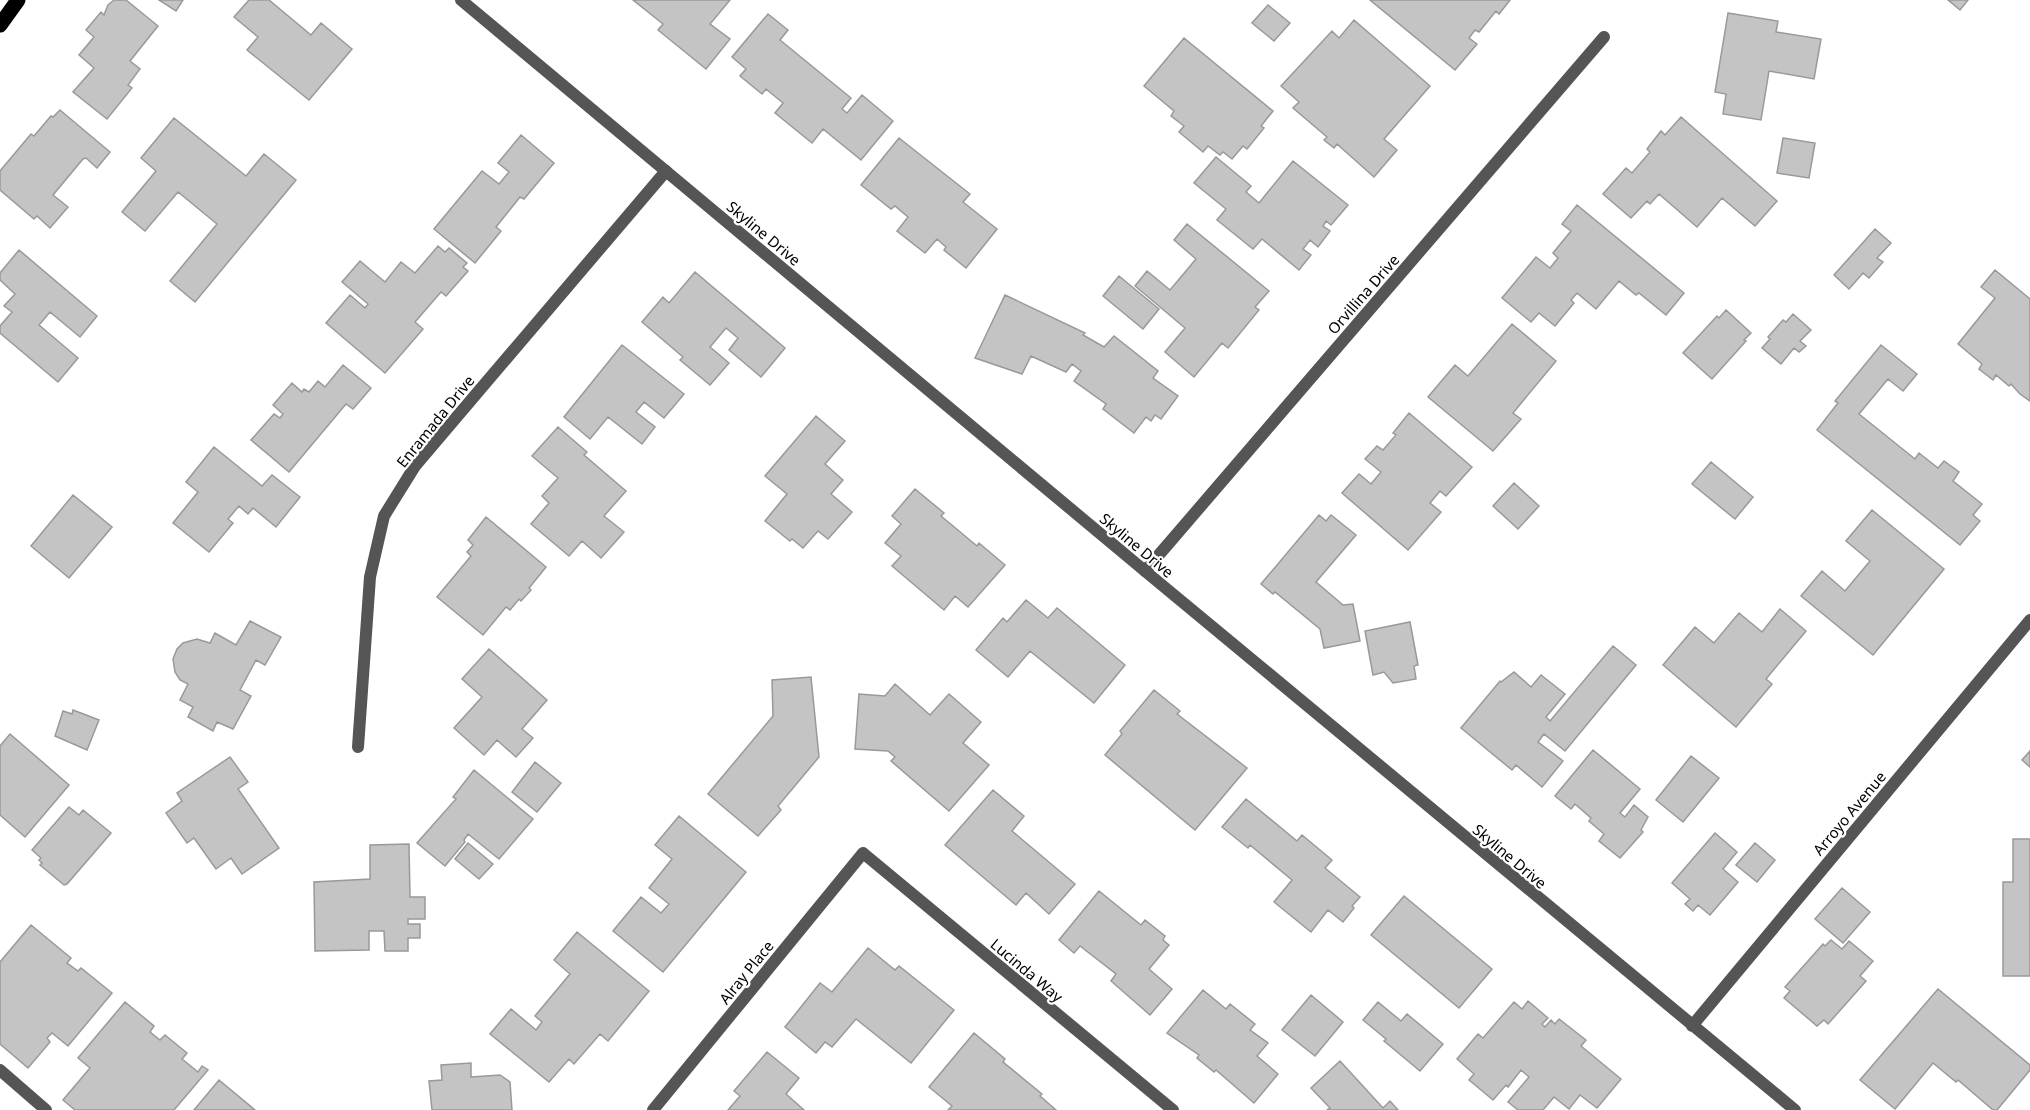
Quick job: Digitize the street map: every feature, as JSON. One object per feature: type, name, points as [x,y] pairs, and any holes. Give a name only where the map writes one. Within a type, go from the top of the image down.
[{"type":"main road","points":[[0,25],[18,0]]},
{"type":"street","name":"Skyline Drive","points":[[461,0],[1795,1110]]},
{"type":"street","name":"Orvillina Drive","points":[[1145,571],[1604,37]]},
{"type":"street","name":"Enramada Drive","points":[[358,747],[370,577],[384,516],[415,466],[666,171]]},
{"type":"street","name":"Arroyo Avenue","points":[[1692,1026],[2030,620]]},
{"type":"street","name":"Alray Place","points":[[653,1110],[863,853]]},
{"type":"street","name":"Lucinda Way","points":[[863,853],[1173,1110]]},
{"type":"street","points":[[0,1070],[46,1110]]},
{"type":"building","points":[[114,0],[126,0],[158,26],[130,61],[140,69],[128,85],[132,88],[107,119],[73,92],[94,68],[79,55],[94,37],[86,30],[101,12],[104,15],[108,5]]},
{"type":"building","points":[[159,0],[183,0],[176,11]]},
{"type":"building","points":[[249,0],[269,0],[311,35],[321,23],[352,49],[309,100],[247,50],[258,37],[234,17]]},
{"type":"building","points":[[633,0],[730,0],[710,24],[730,39],[706,69],[658,30],[663,24]]},
{"type":"building","points":[[1370,0],[1510,0],[1499,14],[1496,11],[1479,32],[1475,30],[1469,38],[1477,44],[1455,70]]},
{"type":"building","points":[[1948,0],[1968,0],[1960,10]]},
{"type":"building","points":[[1268,5],[1290,23],[1274,41],[1252,23]]},
{"type":"building","points":[[1728,13],[1778,21],[1776,32],[1821,39],[1814,79],[1769,71],[1761,120],[1723,114],[1726,94],[1715,92]]},
{"type":"building","points":[[768,14],[788,30],[780,40],[851,98],[842,109],[847,113],[862,95],[893,121],[861,160],[823,129],[812,143],[775,113],[783,103],[766,89],[762,94],[740,76],[746,69],[732,57]]},
{"type":"building","points":[[1354,20],[1430,86],[1384,139],[1397,150],[1374,177],[1337,144],[1334,148],[1324,140],[1327,137],[1293,108],[1299,102],[1281,86],[1332,31],[1339,38]]},
{"type":"building","points":[[1184,38],[1273,111],[1261,126],[1264,128],[1247,149],[1243,146],[1232,159],[1223,152],[1220,155],[1208,146],[1203,152],[1179,132],[1184,126],[1171,116],[1174,111],[1144,86]]},
{"type":"building","points":[[60,110],[110,152],[97,168],[86,158],[83,159],[53,195],[68,207],[50,228],[37,216],[34,219],[0,190],[0,171],[31,134],[34,136],[51,116],[53,117]]},
{"type":"building","points":[[1681,117],[1777,201],[1755,226],[1722,198],[1697,227],[1659,194],[1650,204],[1647,201],[1631,218],[1603,194],[1626,168],[1632,173],[1650,152],[1647,149],[1661,131],[1665,135]]},
{"type":"building","points":[[174,118],[246,176],[264,154],[296,180],[195,302],[170,281],[217,224],[178,192],[145,231],[122,212],[156,171],[141,158]]},
{"type":"building","points":[[521,135],[554,163],[524,199],[520,197],[496,227],[501,231],[475,263],[434,229],[482,171],[499,184],[509,172],[498,163]]},
{"type":"building","points":[[899,138],[970,194],[963,202],[997,229],[966,268],[944,250],[946,247],[937,239],[925,253],[897,231],[908,217],[895,206],[891,209],[861,185]]},
{"type":"building","points":[[1783,138],[1815,143],[1809,178],[1777,173]]},
{"type":"building","points":[[1216,157],[1251,186],[1246,192],[1259,203],[1293,161],[1348,205],[1331,225],[1326,221],[1323,226],[1330,231],[1318,247],[1310,240],[1303,249],[1311,255],[1299,270],[1262,239],[1253,249],[1217,220],[1226,209],[1194,183]]},
{"type":"building","points":[[1577,205],[1684,293],[1666,315],[1639,293],[1636,295],[1619,281],[1596,309],[1577,293],[1571,300],[1574,303],[1555,326],[1539,313],[1531,322],[1502,298],[1536,257],[1550,268],[1558,258],[1553,253],[1571,231],[1562,224]]},
{"type":"building","points":[[1187,224],[1269,291],[1255,307],[1259,310],[1228,348],[1222,343],[1194,377],[1165,352],[1185,328],[1135,286],[1147,271],[1170,290],[1196,259],[1174,240]]},
{"type":"building","points":[[1875,229],[1891,243],[1877,258],[1883,262],[1869,278],[1863,273],[1849,289],[1834,275]]},
{"type":"building","points":[[438,246],[445,252],[449,248],[467,263],[463,267],[468,271],[446,296],[441,292],[415,322],[423,329],[385,373],[326,323],[350,295],[365,308],[368,304],[342,282],[360,261],[385,282],[401,262],[415,273]]},
{"type":"building","points":[[19,250],[97,316],[80,337],[50,312],[39,325],[78,358],[58,382],[0,333],[0,326],[12,312],[4,306],[15,294],[0,280],[0,273]]},
{"type":"building","points":[[1995,270],[2030,299],[2030,401],[2011,384],[2009,386],[1996,375],[1993,380],[1979,369],[1982,364],[1958,344],[1995,298],[1981,287]]},
{"type":"building","points":[[695,272],[785,348],[761,377],[729,350],[738,338],[726,328],[710,347],[729,363],[710,385],[680,360],[683,357],[642,322],[663,297],[669,303]]},
{"type":"building","points":[[1119,276],[1159,309],[1143,329],[1103,296]]},
{"type":"building","points":[[1005,295],[1085,333],[1083,335],[1104,347],[1114,336],[1158,371],[1153,378],[1178,396],[1161,419],[1155,415],[1151,421],[1146,417],[1134,433],[1103,409],[1106,404],[1074,381],[1081,371],[1072,364],[1066,372],[1031,356],[1022,374],[975,358]]},
{"type":"building","points":[[1726,310],[1751,333],[1712,379],[1683,353],[1717,316],[1719,318]]},
{"type":"building","points":[[1793,314],[1811,330],[1800,341],[1806,346],[1799,352],[1794,348],[1781,364],[1762,348],[1770,339],[1768,337],[1783,320],[1786,322]]},
{"type":"building","points":[[1512,324],[1556,361],[1513,413],[1521,419],[1493,451],[1428,397],[1455,365],[1468,376]]},
{"type":"building","points":[[622,345],[684,394],[664,418],[644,402],[636,412],[655,427],[642,444],[608,417],[590,439],[564,417]]},
{"type":"building","points":[[1881,345],[1917,374],[1903,391],[1888,379],[1859,414],[1915,459],[1919,453],[1938,468],[1944,461],[1959,472],[1953,481],[1982,504],[1973,515],[1980,521],[1960,545],[1817,430],[1838,403],[1835,401]]},
{"type":"building","points":[[343,365],[371,388],[353,409],[346,404],[289,472],[251,440],[274,414],[280,418],[283,414],[273,405],[292,383],[302,392],[304,389],[309,392],[318,381],[325,387]]},
{"type":"building","points":[[1409,413],[1472,467],[1446,496],[1440,491],[1430,503],[1441,512],[1408,550],[1342,493],[1359,474],[1371,484],[1381,472],[1365,459],[1377,446],[1383,450],[1396,435],[1393,433]]},
{"type":"building","points":[[816,416],[845,441],[825,464],[843,480],[831,494],[852,512],[828,539],[818,531],[803,548],[792,539],[790,541],[765,521],[787,494],[765,476]]},
{"type":"building","points":[[558,427],[587,452],[584,455],[626,491],[604,516],[624,532],[601,558],[582,541],[569,556],[531,524],[549,503],[542,496],[558,478],[532,456]]},
{"type":"building","points":[[214,447],[262,486],[272,475],[300,497],[276,527],[253,508],[248,514],[239,506],[228,519],[233,523],[209,552],[173,523],[198,492],[186,482]]},
{"type":"building","points":[[1711,462],[1753,497],[1735,519],[1692,484]]},
{"type":"building","points":[[1514,483],[1539,506],[1518,529],[1493,506]]},
{"type":"building","points":[[915,489],[944,513],[941,516],[977,546],[979,543],[1005,565],[968,607],[955,596],[944,610],[892,566],[901,556],[885,543],[901,524],[892,516]]},
{"type":"building","points":[[73,495],[112,527],[69,578],[31,546]]},
{"type":"building","points":[[1872,510],[1944,569],[1873,655],[1801,596],[1822,571],[1845,591],[1870,561],[1846,541]]},
{"type":"building","points":[[1319,515],[1326,521],[1331,515],[1356,535],[1316,582],[1343,605],[1353,604],[1360,641],[1324,648],[1320,629],[1275,592],[1273,594],[1261,584]]},
{"type":"building","points":[[486,517],[546,567],[521,601],[519,599],[510,610],[506,607],[483,635],[437,597],[471,556],[467,552],[473,545],[468,540]]},
{"type":"building","points":[[1026,600],[1048,618],[1057,608],[1125,665],[1094,703],[1030,651],[1008,677],[976,650],[1003,618],[1007,622]]},
{"type":"building","points":[[1780,609],[1806,631],[1766,679],[1772,684],[1736,727],[1663,665],[1695,627],[1714,643],[1739,613],[1762,632]]},
{"type":"building","points":[[250,621],[281,637],[265,665],[256,660],[240,690],[251,696],[233,729],[217,722],[213,731],[188,717],[193,707],[180,700],[188,684],[180,680],[175,672],[173,659],[177,649],[183,643],[197,639],[210,643],[215,633],[236,645]]},
{"type":"building","points":[[1410,622],[1418,665],[1414,666],[1416,679],[1393,683],[1384,672],[1373,675],[1365,631]]},
{"type":"building","points":[[1613,646],[1636,665],[1565,751],[1544,734],[1538,742],[1563,761],[1542,787],[1516,765],[1512,770],[1461,728],[1500,681],[1514,672],[1531,687],[1541,675],[1565,694],[1546,717],[1550,721]]},
{"type":"building","points":[[489,649],[547,700],[522,729],[533,738],[516,757],[497,740],[484,755],[454,728],[482,697],[462,679]]},
{"type":"building","points":[[811,677],[819,757],[778,806],[781,810],[758,836],[708,794],[773,716],[772,680]]},
{"type":"building","points":[[895,684],[930,715],[949,694],[981,722],[963,743],[989,765],[949,811],[891,761],[895,757],[888,751],[855,749],[859,694],[885,696]]},
{"type":"building","points":[[1154,690],[1180,711],[1177,714],[1247,768],[1195,830],[1105,755],[1122,734],[1120,731]]},
{"type":"building","points":[[73,710],[99,720],[87,750],[55,736],[63,711],[72,714]]},
{"type":"building","points":[[10,734],[69,785],[25,837],[0,815],[0,746]]},
{"type":"building","points":[[1593,750],[1640,789],[1620,813],[1625,817],[1634,805],[1648,817],[1641,830],[1643,832],[1620,858],[1599,841],[1604,834],[1589,821],[1591,818],[1575,804],[1571,809],[1555,796]]},
{"type":"building","points":[[2030,751],[2030,767],[2022,760]]},
{"type":"building","points":[[1691,756],[1719,778],[1683,822],[1656,800]]},
{"type":"building","points":[[230,757],[248,782],[238,789],[279,848],[242,874],[231,858],[216,869],[194,838],[187,843],[166,813],[182,801],[177,793]]},
{"type":"building","points":[[535,762],[561,783],[537,812],[512,792]]},
{"type":"building","points":[[474,770],[533,819],[499,859],[468,834],[465,842],[445,866],[417,843],[456,799],[453,797]]},
{"type":"building","points":[[993,790],[1024,816],[1012,831],[1075,884],[1049,914],[1026,893],[1016,905],[945,845]]},
{"type":"building","points":[[1246,799],[1297,841],[1302,835],[1332,860],[1325,868],[1360,897],[1343,922],[1328,910],[1311,932],[1274,902],[1292,880],[1250,845],[1248,848],[1222,827]]},
{"type":"building","points":[[69,807],[79,815],[83,810],[111,833],[64,885],[40,865],[41,858],[32,850]]},
{"type":"building","points":[[679,816],[746,872],[663,972],[613,931],[641,897],[661,913],[669,904],[649,888],[672,859],[655,845]]},
{"type":"building","points":[[1715,833],[1737,852],[1723,869],[1738,882],[1710,915],[1698,905],[1693,911],[1685,904],[1690,899],[1672,883]]},
{"type":"building","points":[[2013,839],[2030,839],[2030,976],[2003,976],[2003,882],[2013,882]]},
{"type":"building","points":[[468,843],[493,864],[479,879],[455,859]]},
{"type":"building","points":[[1755,843],[1775,860],[1757,882],[1736,865]]},
{"type":"building","points":[[409,844],[410,897],[425,897],[425,919],[408,919],[408,924],[420,924],[420,938],[408,938],[408,951],[385,951],[384,931],[369,931],[369,950],[315,951],[314,882],[370,879],[370,845]]},
{"type":"building","points":[[1842,888],[1870,912],[1843,943],[1815,919]]},
{"type":"building","points":[[1099,891],[1141,925],[1145,920],[1165,936],[1163,940],[1169,945],[1149,969],[1172,989],[1150,1015],[1111,981],[1116,974],[1080,946],[1074,953],[1059,940]]},
{"type":"building","points":[[1404,896],[1492,969],[1459,1008],[1371,935]]},
{"type":"building","points":[[31,925],[71,958],[67,963],[78,971],[81,968],[112,993],[68,1046],[52,1033],[47,1038],[50,1042],[28,1068],[0,1044],[0,962]]},
{"type":"building","points":[[577,932],[649,991],[608,1041],[600,1034],[574,1064],[569,1059],[549,1082],[490,1034],[511,1009],[536,1030],[542,1022],[535,1016],[570,974],[554,960]]},
{"type":"building","points":[[1831,940],[1842,949],[1849,941],[1873,961],[1860,976],[1866,981],[1828,1024],[1824,1020],[1817,1026],[1784,998],[1790,991],[1785,987],[1823,944],[1825,946]]},
{"type":"building","points":[[868,948],[895,970],[899,966],[954,1010],[911,1063],[856,1019],[832,1047],[825,1042],[816,1053],[785,1027],[820,983],[832,992]]},
{"type":"building","points":[[1938,989],[2030,1065],[2030,1070],[1997,1110],[1993,1110],[1958,1080],[1956,1082],[1933,1063],[1895,1109],[1860,1080]]},
{"type":"building","points":[[1203,990],[1226,1009],[1230,1004],[1255,1024],[1250,1030],[1268,1043],[1257,1056],[1278,1074],[1254,1103],[1216,1070],[1214,1072],[1197,1058],[1199,1055],[1167,1033]]},
{"type":"building","points":[[1311,995],[1343,1022],[1315,1056],[1282,1030]]},
{"type":"building","points":[[1528,1001],[1548,1018],[1542,1024],[1545,1027],[1551,1020],[1555,1024],[1559,1019],[1586,1040],[1581,1046],[1621,1079],[1597,1108],[1580,1095],[1569,1109],[1554,1097],[1543,1110],[1518,1110],[1508,1102],[1529,1077],[1521,1070],[1508,1087],[1506,1085],[1493,1100],[1469,1080],[1474,1074],[1457,1059],[1478,1034],[1483,1038],[1514,1002],[1522,1009]]},
{"type":"building","points":[[125,1002],[154,1026],[150,1032],[160,1040],[165,1035],[187,1053],[182,1059],[198,1072],[202,1066],[208,1070],[174,1110],[75,1110],[63,1100],[90,1068],[78,1058]]},
{"type":"building","points":[[1378,1002],[1401,1021],[1407,1014],[1443,1044],[1420,1071],[1363,1020]]},
{"type":"building","points":[[974,1033],[1005,1059],[1003,1062],[1042,1094],[1040,1096],[1056,1110],[948,1110],[952,1106],[929,1087]]},
{"type":"building","points":[[767,1052],[799,1078],[786,1094],[804,1110],[728,1110],[740,1096],[734,1091]]},
{"type":"building","points":[[1340,1061],[1383,1108],[1390,1101],[1398,1110],[1327,1110],[1330,1108],[1311,1088]]},
{"type":"building","points":[[471,1063],[471,1077],[500,1075],[510,1082],[512,1110],[432,1110],[429,1081],[442,1080],[441,1065]]},
{"type":"building","points":[[219,1080],[255,1110],[194,1110]]}]
